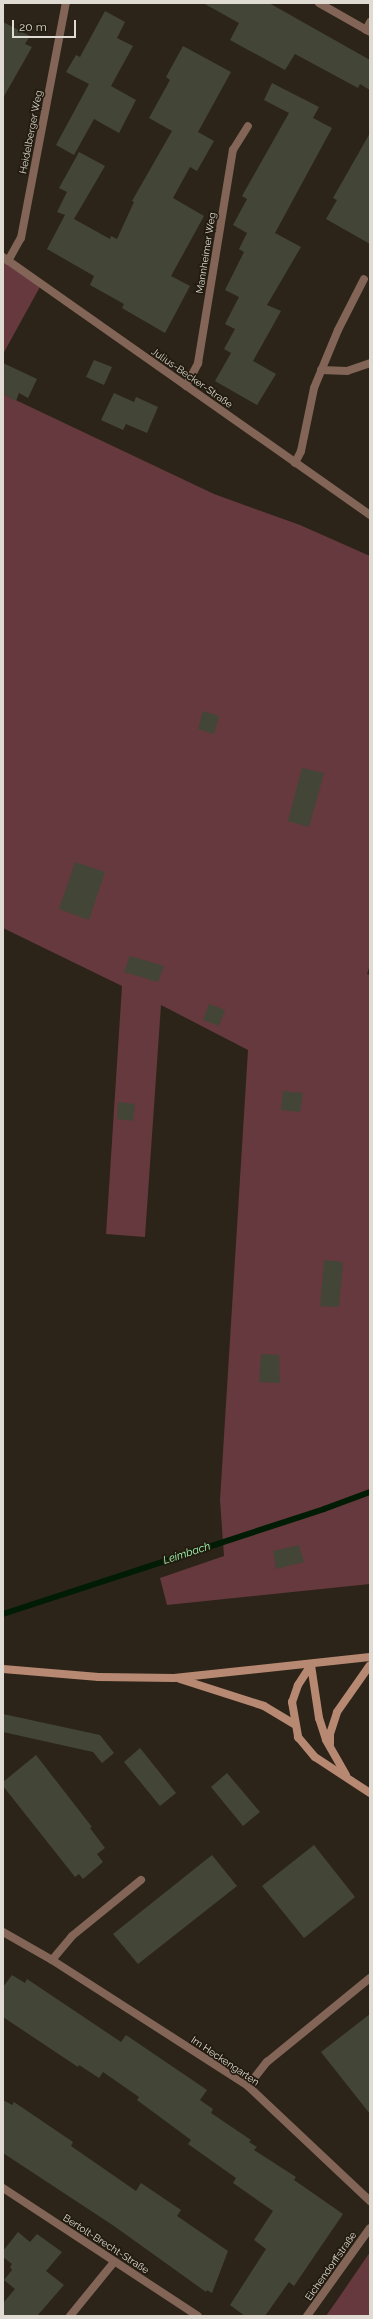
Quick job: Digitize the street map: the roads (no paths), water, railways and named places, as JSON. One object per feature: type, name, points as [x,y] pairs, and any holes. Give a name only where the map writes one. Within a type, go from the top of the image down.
[{"type":"main road","points":[[5,1669],[99,1677],[174,1678],[311,1665],[370,1657]]},
{"type":"main road","points":[[311,1665],[298,1684],[292,1702],[294,1724],[302,1744],[315,1757],[370,1793]]},
{"type":"main road","points":[[311,1665],[319,1718],[330,1748],[349,1779]]},
{"type":"main road","points":[[330,1748],[330,1734],[337,1712],[370,1665]]},
{"type":"main road","points":[[174,1678],[264,1706],[294,1724]]},
{"type":"street","name":"Heidelberger Weg","points":[[6,259],[21,238],[66,3]]},
{"type":"street","points":[[318,3],[369,28]]},
{"type":"street","name":"Mannheimer Weg","points":[[186,386],[198,363],[233,150],[248,126]]},
{"type":"street","name":"Julius-Becker-Straße","points":[[6,259],[370,515]]},
{"type":"street","points":[[295,463],[301,451],[312,396],[321,370],[338,330],[364,279]]},
{"type":"street","points":[[321,370],[347,371],[370,363]]},
{"type":"street","points":[[52,1960],[72,1936],[141,1880]]},
{"type":"street","name":"Im Heckengarten","points":[[3,1932],[52,1960],[248,2086],[370,2200]]},
{"type":"street","points":[[248,2086],[267,2062],[370,1978]]},
{"type":"street","name":"Bertolt-Brecht-Straße","points":[[3,2188],[198,2316]]},
{"type":"street","name":"Eichendorffstraße","points":[[307,2316],[370,2228]]},
{"type":"street","points":[[70,2316],[114,2262]]},
{"type":"waterway","name":"Leimbach","points":[[3,1614],[324,1509],[370,1492]]}]
